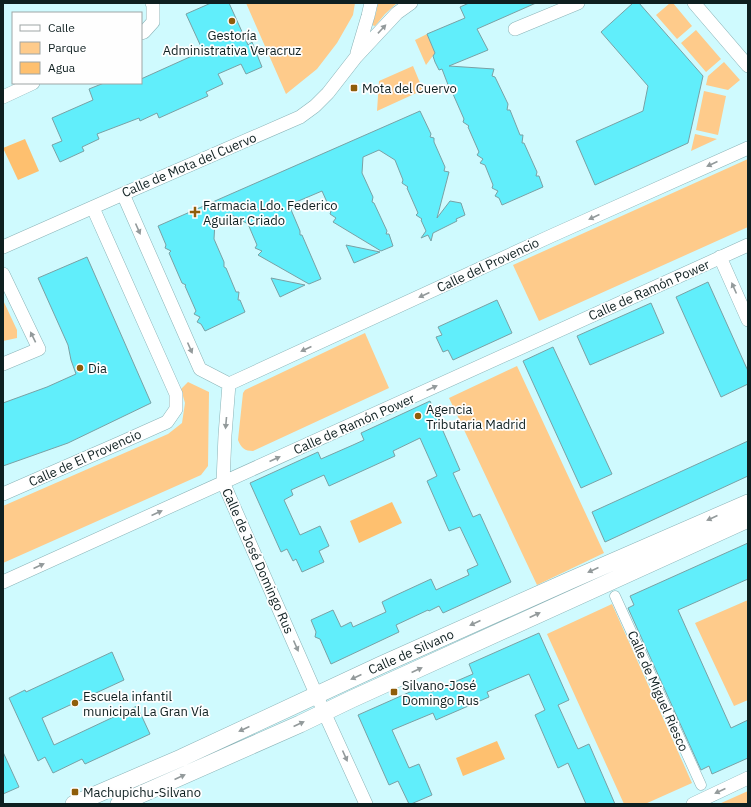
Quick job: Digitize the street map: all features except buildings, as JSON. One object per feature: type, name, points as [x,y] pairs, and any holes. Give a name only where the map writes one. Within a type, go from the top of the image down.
[{"type":"street","points":[[142,33],[153,22],[152,3]]},
{"type":"street","name":"Calle de Mota del Cuervo","points":[[356,57],[371,3]]},
{"type":"street","name":"Calle de Mota del Cuervo","points":[[3,247],[300,117],[315,106],[328,93],[356,57],[397,13],[411,3]]},
{"type":"street","points":[[515,29],[578,3]]},
{"type":"street","points":[[694,3],[748,66]]},
{"type":"street","points":[[3,97],[31,84]]},
{"type":"street","name":"Calle del Provencio","points":[[229,384],[550,236],[748,148]]},
{"type":"street","points":[[123,194],[200,369],[229,384]]},
{"type":"street","name":"Calle de El Provencio","points":[[3,494],[167,422],[176,409],[176,394],[93,208]]},
{"type":"street","name":"Calle de Ramón Power","points":[[3,582],[748,245]]},
{"type":"street","points":[[720,257],[748,320]]},
{"type":"street","points":[[3,274],[39,349],[3,364]]},
{"type":"street","name":"Calle de José Domingo Rus","points":[[229,384],[223,482],[366,804]]},
{"type":"street","name":"Calle de Silvano","points":[[74,804],[181,758],[388,662],[564,583],[748,503]]},
{"type":"street","name":"Calle de Silvano","points":[[119,804],[748,519]]},
{"type":"street","name":"Calle de Miguel Riesco","points":[[615,596],[701,785]]},
{"type":"street","points":[[693,804],[748,778]]},
{"type":"green space","points":[[246,3],[355,3],[353,15],[337,43],[317,69],[286,94]]},
{"type":"green space","points":[[378,3],[397,3],[375,26],[372,25]]},
{"type":"green space","points":[[670,3],[673,3],[692,26],[677,39],[656,15]]},
{"type":"green space","points":[[696,30],[721,59],[706,72],[681,43]]},
{"type":"green space","points":[[427,34],[435,53],[426,65],[415,40]]},
{"type":"green space","points":[[724,62],[740,80],[728,90],[706,85],[708,76]]},
{"type":"green space","points":[[413,66],[423,90],[377,111],[379,81]]},
{"type":"green space","points":[[704,91],[726,96],[718,135],[696,130]]},
{"type":"green space","points":[[695,134],[717,139],[691,151]]},
{"type":"green space","points":[[748,159],[748,227],[539,321],[513,265]]},
{"type":"green space","points":[[3,300],[17,330],[17,338],[3,341]]},
{"type":"green space","points":[[365,333],[389,388],[253,451],[246,450],[240,445],[238,440],[243,393],[245,390]]},
{"type":"green space","points":[[517,366],[604,553],[537,585],[449,398]]},
{"type":"green space","points":[[188,382],[209,392],[208,466],[201,475],[3,563],[3,506],[168,434],[182,423],[185,403],[181,389]]},
{"type":"green space","points":[[748,600],[748,700],[734,706],[695,623]]},
{"type":"green space","points":[[612,604],[692,783],[645,804],[624,804],[547,634]]},
{"type":"green space","points":[[748,791],[748,804],[719,804]]},
{"type":"water","points":[[25,139],[39,171],[18,180],[3,148]]},
{"type":"water","points":[[392,502],[402,523],[359,543],[350,521]]},
{"type":"water","points":[[497,741],[505,759],[463,776],[456,758]]},
{"type":"place","name":"Gestoría Administrativa Veracruz","points":[[232,21]]},
{"type":"place","name":"Mota del Cuervo","points":[[354,88]]},
{"type":"place","name":"Farmacia Ldo. Federico Aguilar Criado","points":[[195,212]]},
{"type":"place","name":"Dia","points":[[80,368]]},
{"type":"place","name":"Agencia Tributaria Madrid","points":[[418,416]]},
{"type":"place","name":"Silvano-José Domingo Rus","points":[[394,692]]},
{"type":"place","name":"Escuela infantil municipal La Gran Vía","points":[[75,703]]},
{"type":"place","name":"Machupichu-Silvano","points":[[75,792]]}]
